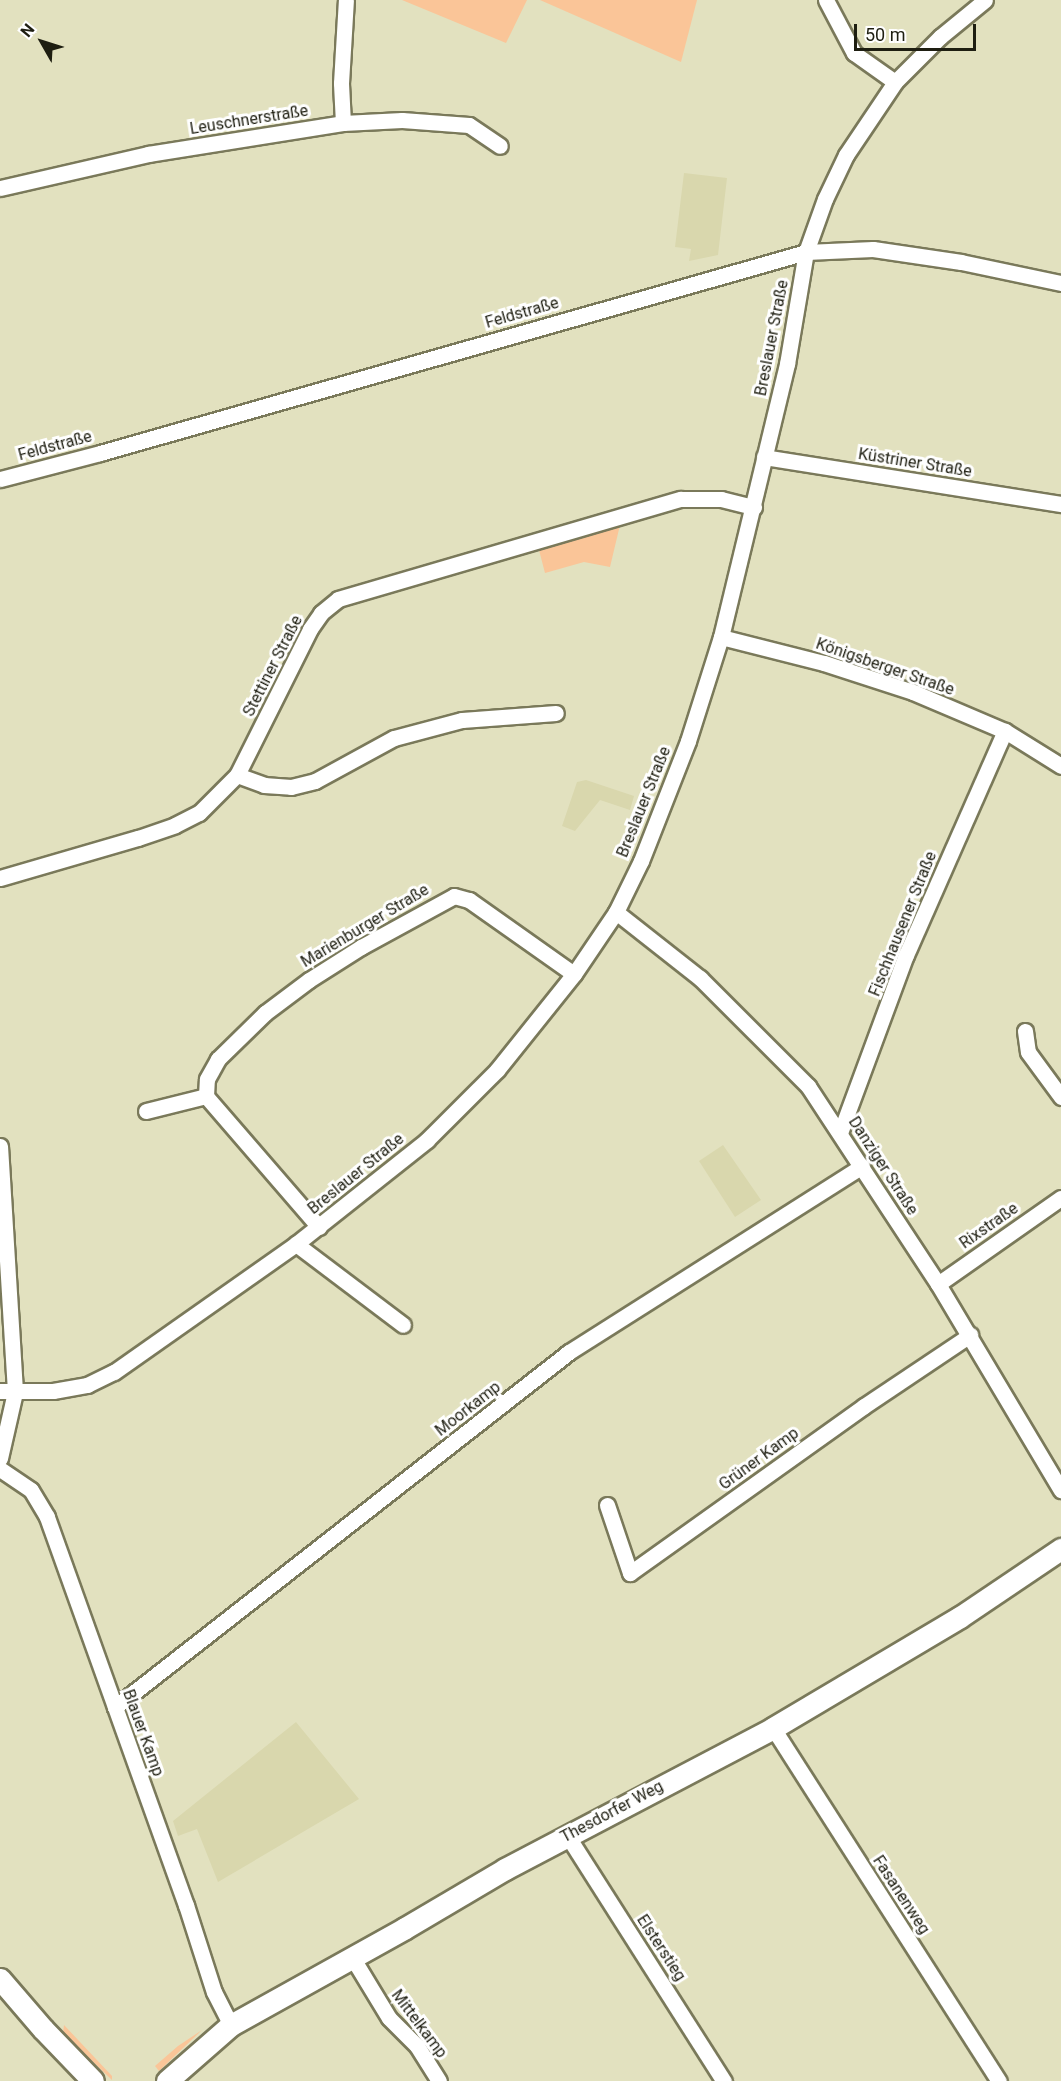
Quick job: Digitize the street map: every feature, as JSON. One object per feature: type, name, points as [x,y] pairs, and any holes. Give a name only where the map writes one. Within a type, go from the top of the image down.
[{"type":"street","points":[[343,123],[341,83],[346,0]]},
{"type":"street","points":[[826,0],[854,53],[894,82]]},
{"type":"street","name":"Breslauer Straße","points":[[7,1391],[53,1391],[87,1385],[114,1372],[296,1244],[427,1140],[456,1113],[498,1070],[574,975],[616,912],[659,819],[721,638],[754,507],[789,351],[806,252],[825,199],[846,155],[894,82],[940,37],[985,0]]},
{"type":"street","name":"Leuschnerstraße","points":[[0,188],[148,154],[343,123],[402,120],[469,125],[500,146]]},
{"type":"street","name":"Feldstraße","points":[[0,479],[100,453],[806,252],[873,249],[961,262],[1061,283]]},
{"type":"street","name":"Küstriner Straße","points":[[764,457],[1061,504]]},
{"type":"street","name":"Stettiner Straße","points":[[0,878],[76,858],[175,825],[199,813],[237,775],[310,629],[321,613],[338,599],[358,591],[681,499],[721,499],[754,507]]},
{"type":"street","name":"Königsberger Straße","points":[[721,638],[824,663],[913,692],[1005,731],[1061,766]]},
{"type":"street","points":[[237,775],[264,785],[291,787],[315,782],[394,738],[462,720],[556,713]]},
{"type":"street","name":"Fischhausener Straße","points":[[840,1133],[906,955],[1005,731]]},
{"type":"street","name":"Marienburger Straße","points":[[206,1095],[207,1079],[218,1059],[265,1013],[309,980],[361,947],[454,896],[469,900],[574,975]]},
{"type":"street","name":"Danziger Straße","points":[[616,912],[700,978],[808,1086],[970,1335],[1061,1490]]},
{"type":"street","points":[[1025,1031],[1028,1053],[1061,1097]]},
{"type":"street","points":[[146,1112],[206,1095],[213,1107],[319,1227]]},
{"type":"street","points":[[0,1146],[7,1391],[0,1458]]},
{"type":"street","name":"Moorkamp","points":[[115,1707],[569,1352],[862,1166]]},
{"type":"street","name":"Rixstraße","points":[[938,1284],[1061,1198]]},
{"type":"street","points":[[296,1244],[403,1325]]},
{"type":"street","name":"Grüner Kamp","points":[[607,1505],[630,1573],[864,1406],[970,1335]]},
{"type":"street","name":"Blauer Kamp","points":[[0,1469],[21,1481],[40,1503],[186,1905],[214,1992],[231,2025]]},
{"type":"street","name":"Thesdorfer Weg","points":[[167,2081],[231,2025],[567,1835],[773,1728],[960,1617],[1061,1549]]},
{"type":"street","name":"Fasanenweg","points":[[773,1728],[999,2081]]},
{"type":"street","name":"Elsterstieg","points":[[567,1835],[724,2081]]},
{"type":"street","name":"Mittelkamp","points":[[352,1958],[389,2018],[417,2046],[439,2081]]},
{"type":"street","points":[[0,1979],[43,2029],[93,2081]]},
{"type":"shaded area","points":[[402,0],[527,0],[506,43]]},
{"type":"shaded area","points":[[540,0],[697,0],[681,62]]},
{"type":"shaded area","points":[[684,173],[727,178],[718,255],[689,261],[691,249],[675,247]]},
{"type":"shaded area","points":[[620,525],[610,567],[584,562],[545,573],[539,550]]},
{"type":"shaded area","points":[[586,780],[634,796],[630,810],[600,800],[575,831],[562,826],[577,782]]},
{"type":"shaded area","points":[[723,1145],[761,1200],[735,1217],[699,1161]]},
{"type":"shaded area","points":[[296,1722],[359,1799],[218,1882],[197,1829],[178,1836],[173,1821]]},
{"type":"shaded area","points":[[64,2025],[112,2076],[112,2080],[63,2033]]},
{"type":"shaded area","points":[[202,2030],[159,2071],[155,2066],[178,2046]]}]
